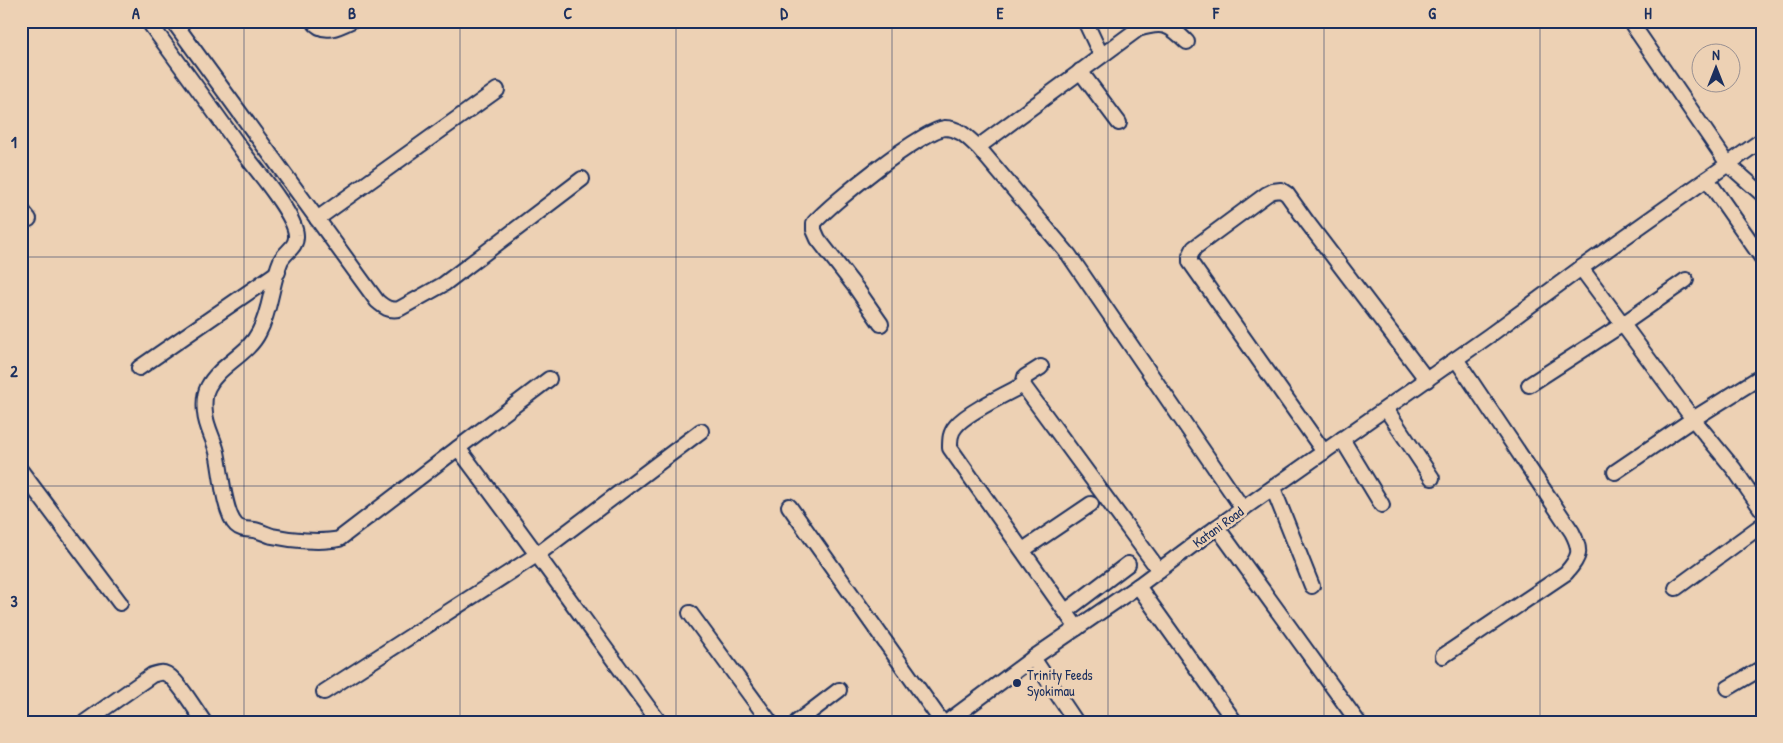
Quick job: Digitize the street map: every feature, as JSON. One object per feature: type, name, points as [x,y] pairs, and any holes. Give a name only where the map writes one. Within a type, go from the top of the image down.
[{"type":"street","points":[[148,21],[293,222],[296,234],[296,241],[282,259],[259,333],[244,351],[214,378],[205,396],[205,416],[217,451],[228,509],[232,520],[238,526],[244,530],[252,530],[295,540],[331,541],[339,539],[549,379]]},
{"type":"street","points":[[172,21],[377,301],[385,307],[393,310],[399,309],[444,284],[582,179]]},
{"type":"street","points":[[313,21],[316,26],[322,29],[336,27],[351,21]]},
{"type":"street","points":[[1086,21],[1101,55]]},
{"type":"street","points":[[1630,21],[1728,164],[1762,194]]},
{"type":"street","points":[[978,147],[1138,29],[1154,24],[1163,24],[1173,28],[1187,42]]},
{"type":"street","points":[[1080,71],[1119,123]]},
{"type":"street","points":[[317,219],[497,90]]},
{"type":"street","points":[[880,324],[856,288],[818,239],[814,230],[814,223],[856,185],[930,132],[946,128],[960,131],[978,147],[1069,255],[1243,509]]},
{"type":"street","name":"Katani Road","points":[[948,722],[1033,658],[1138,586],[1217,527],[1427,380],[1762,140]]},
{"type":"street","points":[[1707,179],[1762,258]]},
{"type":"street","points":[[1324,452],[1190,262],[1190,256],[1194,248],[1267,194],[1281,190],[1287,194],[1427,380]]},
{"type":"street","points":[[1581,268],[1693,419],[1734,469],[1762,510]]},
{"type":"street","points":[[139,368],[278,272]]},
{"type":"street","points":[[1529,385],[1624,324],[1686,280]]},
{"type":"street","points":[[1443,656],[1566,573],[1579,554],[1578,543],[1572,532],[1456,359]]},
{"type":"street","points":[[1041,367],[1025,377],[1023,385],[965,417],[950,436],[950,448],[1077,628]]},
{"type":"street","points":[[1615,472],[1693,419],[1762,376]]},
{"type":"street","points":[[1023,385],[1159,570]]},
{"type":"street","points":[[1386,409],[1432,478]]},
{"type":"street","points":[[324,692],[538,554],[702,431]]},
{"type":"street","points":[[1342,439],[1382,506]]},
{"type":"street","points":[[458,448],[538,554],[554,580],[659,722]]},
{"type":"street","points":[[21,471],[120,603]]},
{"type":"street","points":[[1273,488],[1312,586]]},
{"type":"street","points":[[1023,550],[1091,504]]},
{"type":"street","points":[[789,506],[942,722]]},
{"type":"street","points":[[1676,588],[1762,525]]},
{"type":"street","points":[[1217,527],[1358,722]]},
{"type":"street","points":[[1066,611],[1128,564]]},
{"type":"street","points":[[1138,586],[1236,722]]},
{"type":"street","points":[[690,613],[770,722]]},
{"type":"street","points":[[1033,658],[1076,722]]},
{"type":"street","points":[[1728,688],[1762,668]]},
{"type":"street","points":[[85,722],[152,675],[162,673],[168,675],[176,684],[204,722]]},
{"type":"street","points":[[796,722],[839,690]]},
{"type":"place","name":"Trinity Feeds Syokimau","points":[[1017,683]]}]
